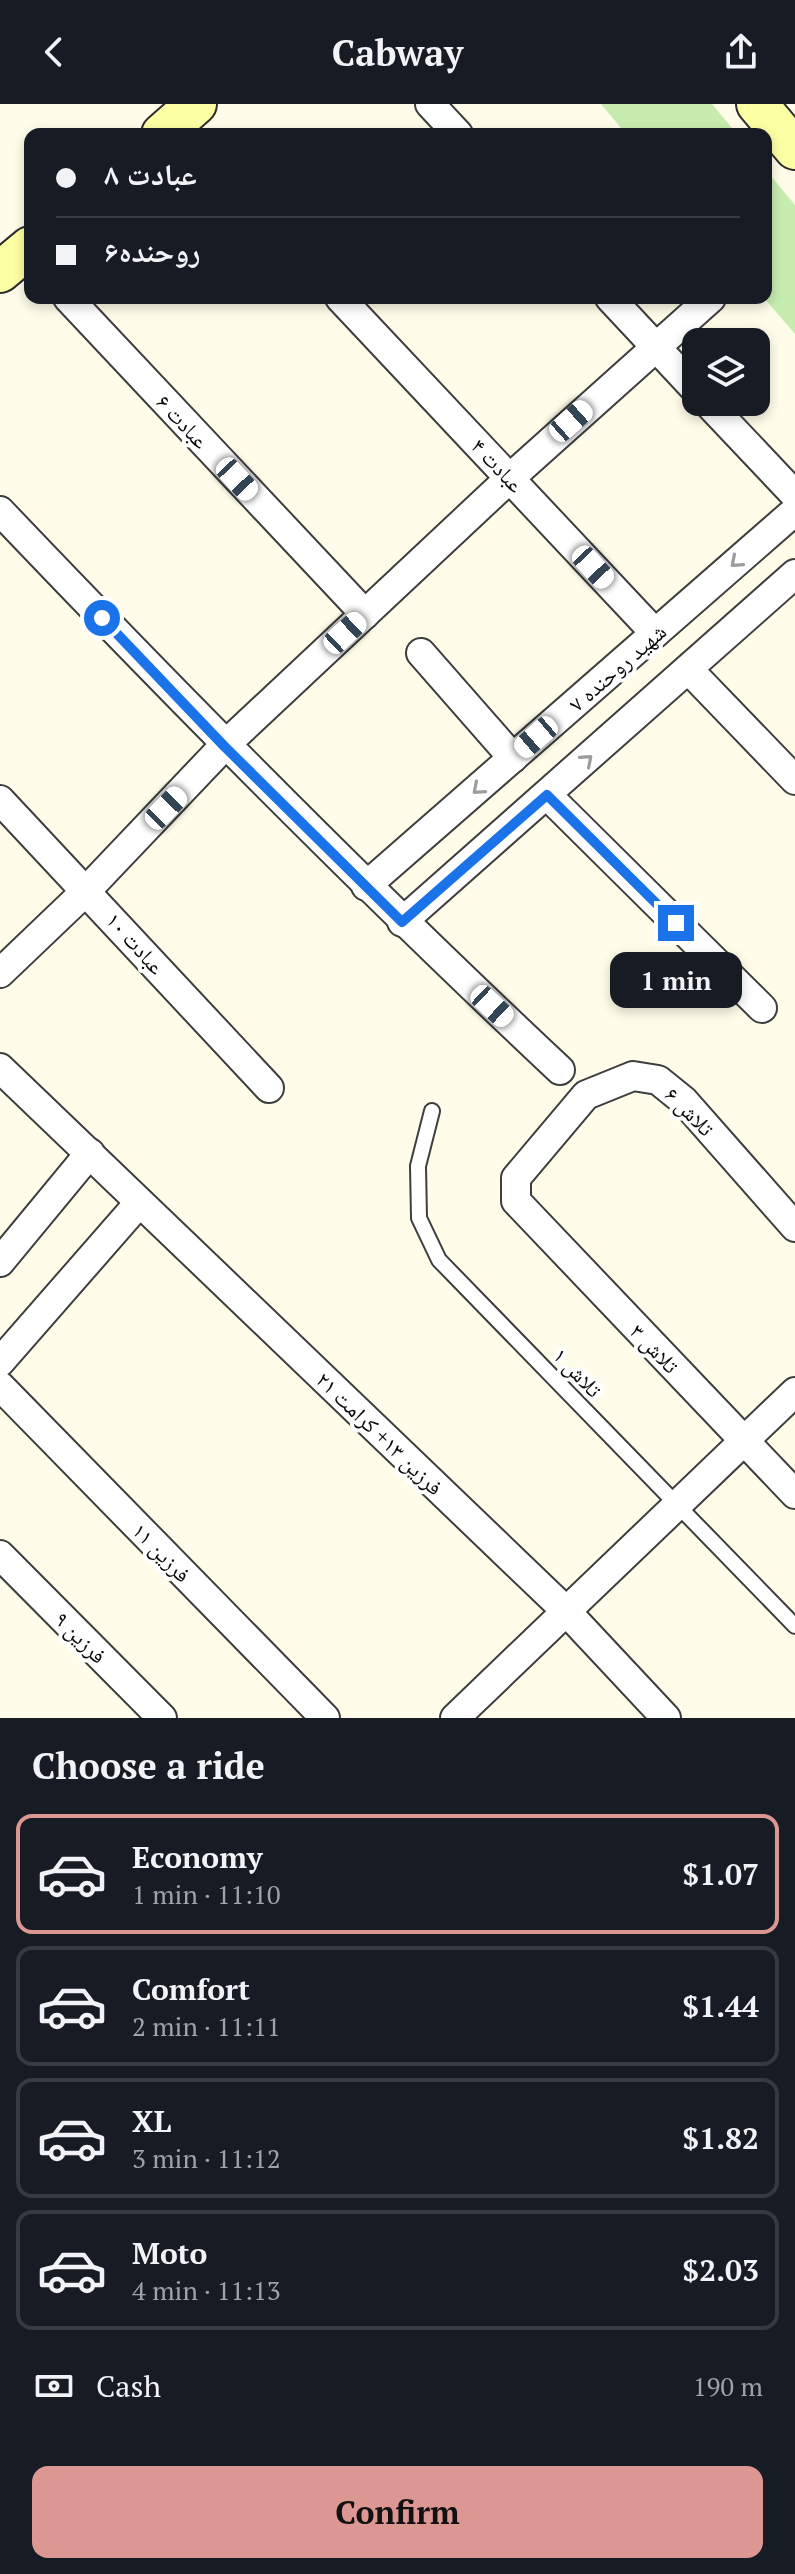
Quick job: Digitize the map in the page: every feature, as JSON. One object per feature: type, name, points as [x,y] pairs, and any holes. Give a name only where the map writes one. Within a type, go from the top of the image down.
[{"type":"main road","points":[[757,104],[795,149]]},
{"type":"street","points":[[430,104],[452,128]]},
{"type":"street","name":"عبادت ۶","points":[[74,304],[365,614]]},
{"type":"street","name":"عبادت ۴","points":[[346,304],[655,633]]},
{"type":"street","points":[[616,304],[682,375]]},
{"type":"street","points":[[0,973],[87,890],[224,746],[510,478],[704,304]]},
{"type":"street","points":[[720,416],[795,495]]},
{"type":"street","points":[[0,511],[224,746],[402,922],[560,1070]]},
{"type":"street","name":"شهید روحنده ۷","points":[[366,886],[795,511]]},
{"type":"street","points":[[402,922],[795,574]]},
{"type":"street","points":[[421,653],[513,758]]},
{"type":"street","points":[[689,670],[795,780]]},
{"type":"street","points":[[547,795],[762,1008]]},
{"type":"street","name":"عبادت ۱۰","points":[[0,800],[269,1088]]},
{"type":"street","name":"فرزین ۱۳+ کرامت ۲۱","points":[[0,1068],[565,1610],[666,1718]]},
{"type":"street","name":"تلاش ۶","points":[[516,1201],[516,1178],[586,1095],[633,1076],[658,1080],[684,1101],[791,1214]]},
{"type":"street","points":[[0,1262],[90,1153]]},
{"type":"street","name":"تلاش ۳","points":[[516,1201],[795,1494]]},
{"type":"street","points":[[0,1362],[139,1203]]},
{"type":"street","name":"فرزین ۱۱","points":[[0,1386],[325,1718]]},
{"type":"street","points":[[455,1718],[795,1392]]},
{"type":"street","name":"فرزین ۹","points":[[0,1555],[162,1718]]},
{"type":"lane","name":"تلاش ۱","points":[[432,1111],[418,1166],[419,1218],[439,1260],[795,1626]]},
{"type":"green space","points":[[601,104],[712,104],[732,128],[621,128]]},
{"type":"green space","points":[[772,177],[795,205],[795,334],[769,304],[772,304]]},
{"type":"route","points":[[102,618],[224,746],[402,922],[547,795],[676,923]]}]
